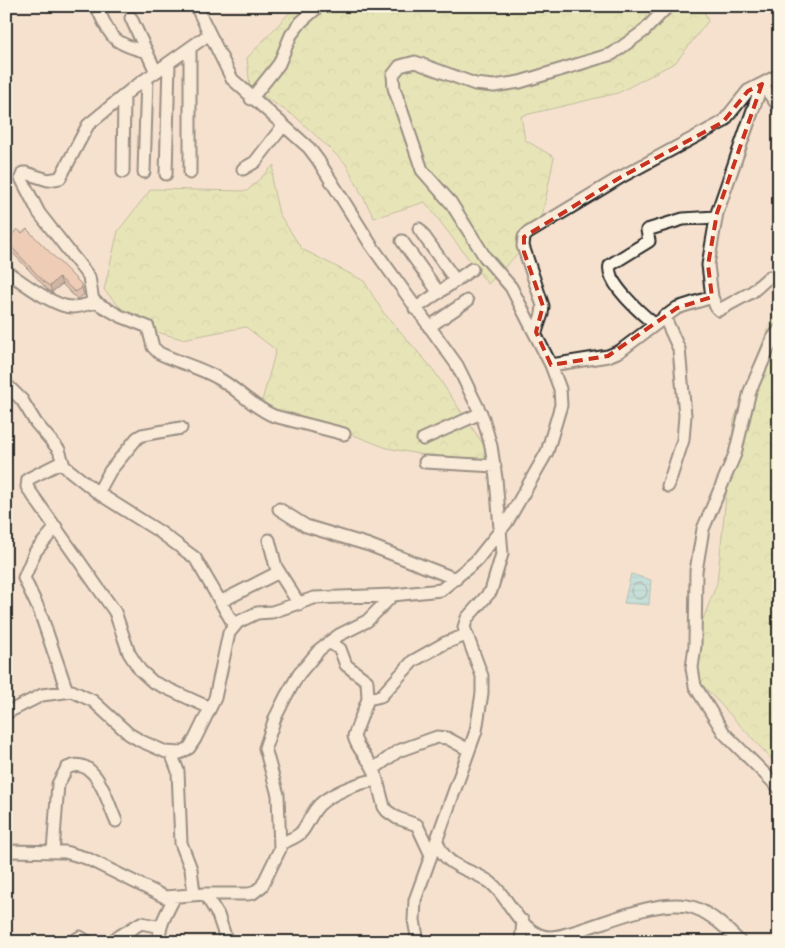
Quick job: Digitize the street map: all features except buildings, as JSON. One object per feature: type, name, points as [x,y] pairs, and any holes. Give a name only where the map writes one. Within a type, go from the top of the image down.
[{"type":"street","points":[[96,6],[113,38],[118,42],[147,52]]},
{"type":"street","points":[[196,6],[208,35],[232,79],[251,99],[309,148],[371,245],[457,365],[481,413],[491,446],[502,554],[488,596],[467,618],[464,627],[482,676],[478,722],[413,908],[418,942]]},
{"type":"street","points":[[251,99],[279,64],[291,35],[319,6]]},
{"type":"street","points":[[6,713],[42,695],[67,691],[93,701],[133,737],[171,753],[180,753],[192,744],[210,708],[220,681],[229,633],[234,625],[257,613],[272,612],[314,598],[393,595],[441,590],[476,561],[500,534],[533,480],[552,440],[561,398],[551,365],[536,332],[511,286],[485,257],[451,202],[422,170],[394,88],[393,75],[400,66],[414,62],[475,84],[505,85],[520,82],[612,54],[644,31],[668,6]]},
{"type":"street","points":[[131,18],[147,52],[152,75],[144,172]]},
{"type":"street","points":[[208,35],[152,75],[88,125],[60,178],[48,180],[26,173],[22,175],[39,213],[89,276],[92,298],[96,302],[120,316],[146,326],[153,347],[159,352],[214,375],[235,388],[265,412],[344,434]]},
{"type":"street","points":[[190,48],[190,173]]},
{"type":"street","points":[[166,174],[169,63]]},
{"type":"street","points":[[536,332],[543,306],[523,246],[524,237],[528,232],[621,177],[723,122],[748,91],[779,75]]},
{"type":"street","points":[[762,84],[779,107]]},
{"type":"street","points":[[762,84],[716,217],[708,265],[712,297],[716,308],[719,310],[752,292],[769,277]]},
{"type":"street","points":[[123,172],[124,96]]},
{"type":"street","points":[[242,169],[255,162],[283,126]]},
{"type":"street","points":[[654,324],[625,297],[610,272],[610,265],[649,241],[648,230],[683,219],[716,217]]},
{"type":"street","points":[[419,229],[456,281]]},
{"type":"street","points":[[402,241],[439,292]]},
{"type":"street","points":[[415,308],[472,269]]},
{"type":"street","points":[[6,271],[25,285],[64,305],[71,307],[96,302]]},
{"type":"street","points":[[551,365],[608,356],[620,351],[664,316],[684,305],[712,297]]},
{"type":"street","points":[[429,327],[467,301]]},
{"type":"street","points":[[664,316],[681,357],[685,416],[683,440],[668,486]]},
{"type":"street","points":[[779,330],[773,338],[750,391],[735,454],[703,529],[696,571],[695,646],[692,668],[695,686],[724,733],[779,788]]},
{"type":"street","points":[[6,384],[22,400],[36,423],[59,450],[64,466],[98,493],[160,532],[194,558],[222,601],[234,625]]},
{"type":"street","points":[[423,439],[481,413]]},
{"type":"street","points":[[98,493],[110,471],[137,438],[142,435],[181,428]]},
{"type":"street","points":[[62,462],[32,476],[26,484],[115,612],[129,653],[140,670],[153,682],[210,708]]},
{"type":"street","points":[[425,462],[494,466]]},
{"type":"street","points":[[280,509],[306,526],[369,545],[456,579]]},
{"type":"street","points":[[56,527],[35,552],[24,578],[36,603],[67,691]]},
{"type":"street","points":[[268,540],[271,556],[299,604]]},
{"type":"street","points":[[222,601],[279,572]]},
{"type":"street","points":[[6,851],[53,852],[86,858],[165,897],[174,898],[199,893],[248,894],[258,891],[278,855],[280,844],[277,813],[278,795],[266,754],[267,739],[293,683],[320,649],[367,621],[393,595]]},
{"type":"street","points":[[368,698],[381,696],[413,661],[445,643],[466,635]]},
{"type":"street","points":[[329,642],[340,649],[346,665],[366,678],[368,698],[354,736],[355,741],[376,774],[384,807],[397,818],[417,825],[431,855]]},
{"type":"street","points":[[280,844],[302,834],[321,804],[376,774],[398,750],[437,737],[447,738],[469,750]]},
{"type":"street","points":[[171,753],[178,771],[181,843],[199,893],[218,915],[227,942]]},
{"type":"street","points":[[53,852],[58,784],[67,768],[78,764],[84,766],[95,775],[116,821]]},
{"type":"street","points":[[437,841],[444,857],[493,885],[523,921],[542,936],[552,937],[650,909],[679,904],[707,913],[720,922],[740,942]]},
{"type":"street","points":[[159,942],[161,927],[174,898]]},
{"type":"street","points":[[521,942],[523,921]]},
{"type":"street","points":[[110,942],[141,923],[161,927]]},
{"type":"street","points":[[72,942],[80,937],[88,942]]},
{"type":"highlighted area","points":[[762,84],[717,213],[708,265],[712,297],[677,308],[608,356],[551,365],[536,332],[543,306],[524,252],[524,237],[621,177],[723,122],[748,91]]},
{"type":"green space","points":[[296,6],[702,6],[708,21],[676,62],[618,93],[521,116],[525,140],[554,157],[539,232],[488,284],[425,202],[374,218],[346,164],[296,117],[250,88],[247,58]]},
{"type":"green space","points":[[274,165],[272,183],[279,214],[302,249],[364,281],[383,312],[432,368],[483,444],[488,467],[387,448],[343,431],[282,415],[262,401],[276,350],[246,327],[182,339],[139,327],[104,290],[118,231],[151,189],[247,191]]},
{"type":"green space","points":[[779,311],[779,767],[685,666],[717,583],[734,420],[773,315]]},
{"type":"water","points":[[631,574],[651,580],[649,605],[624,603]]}]
